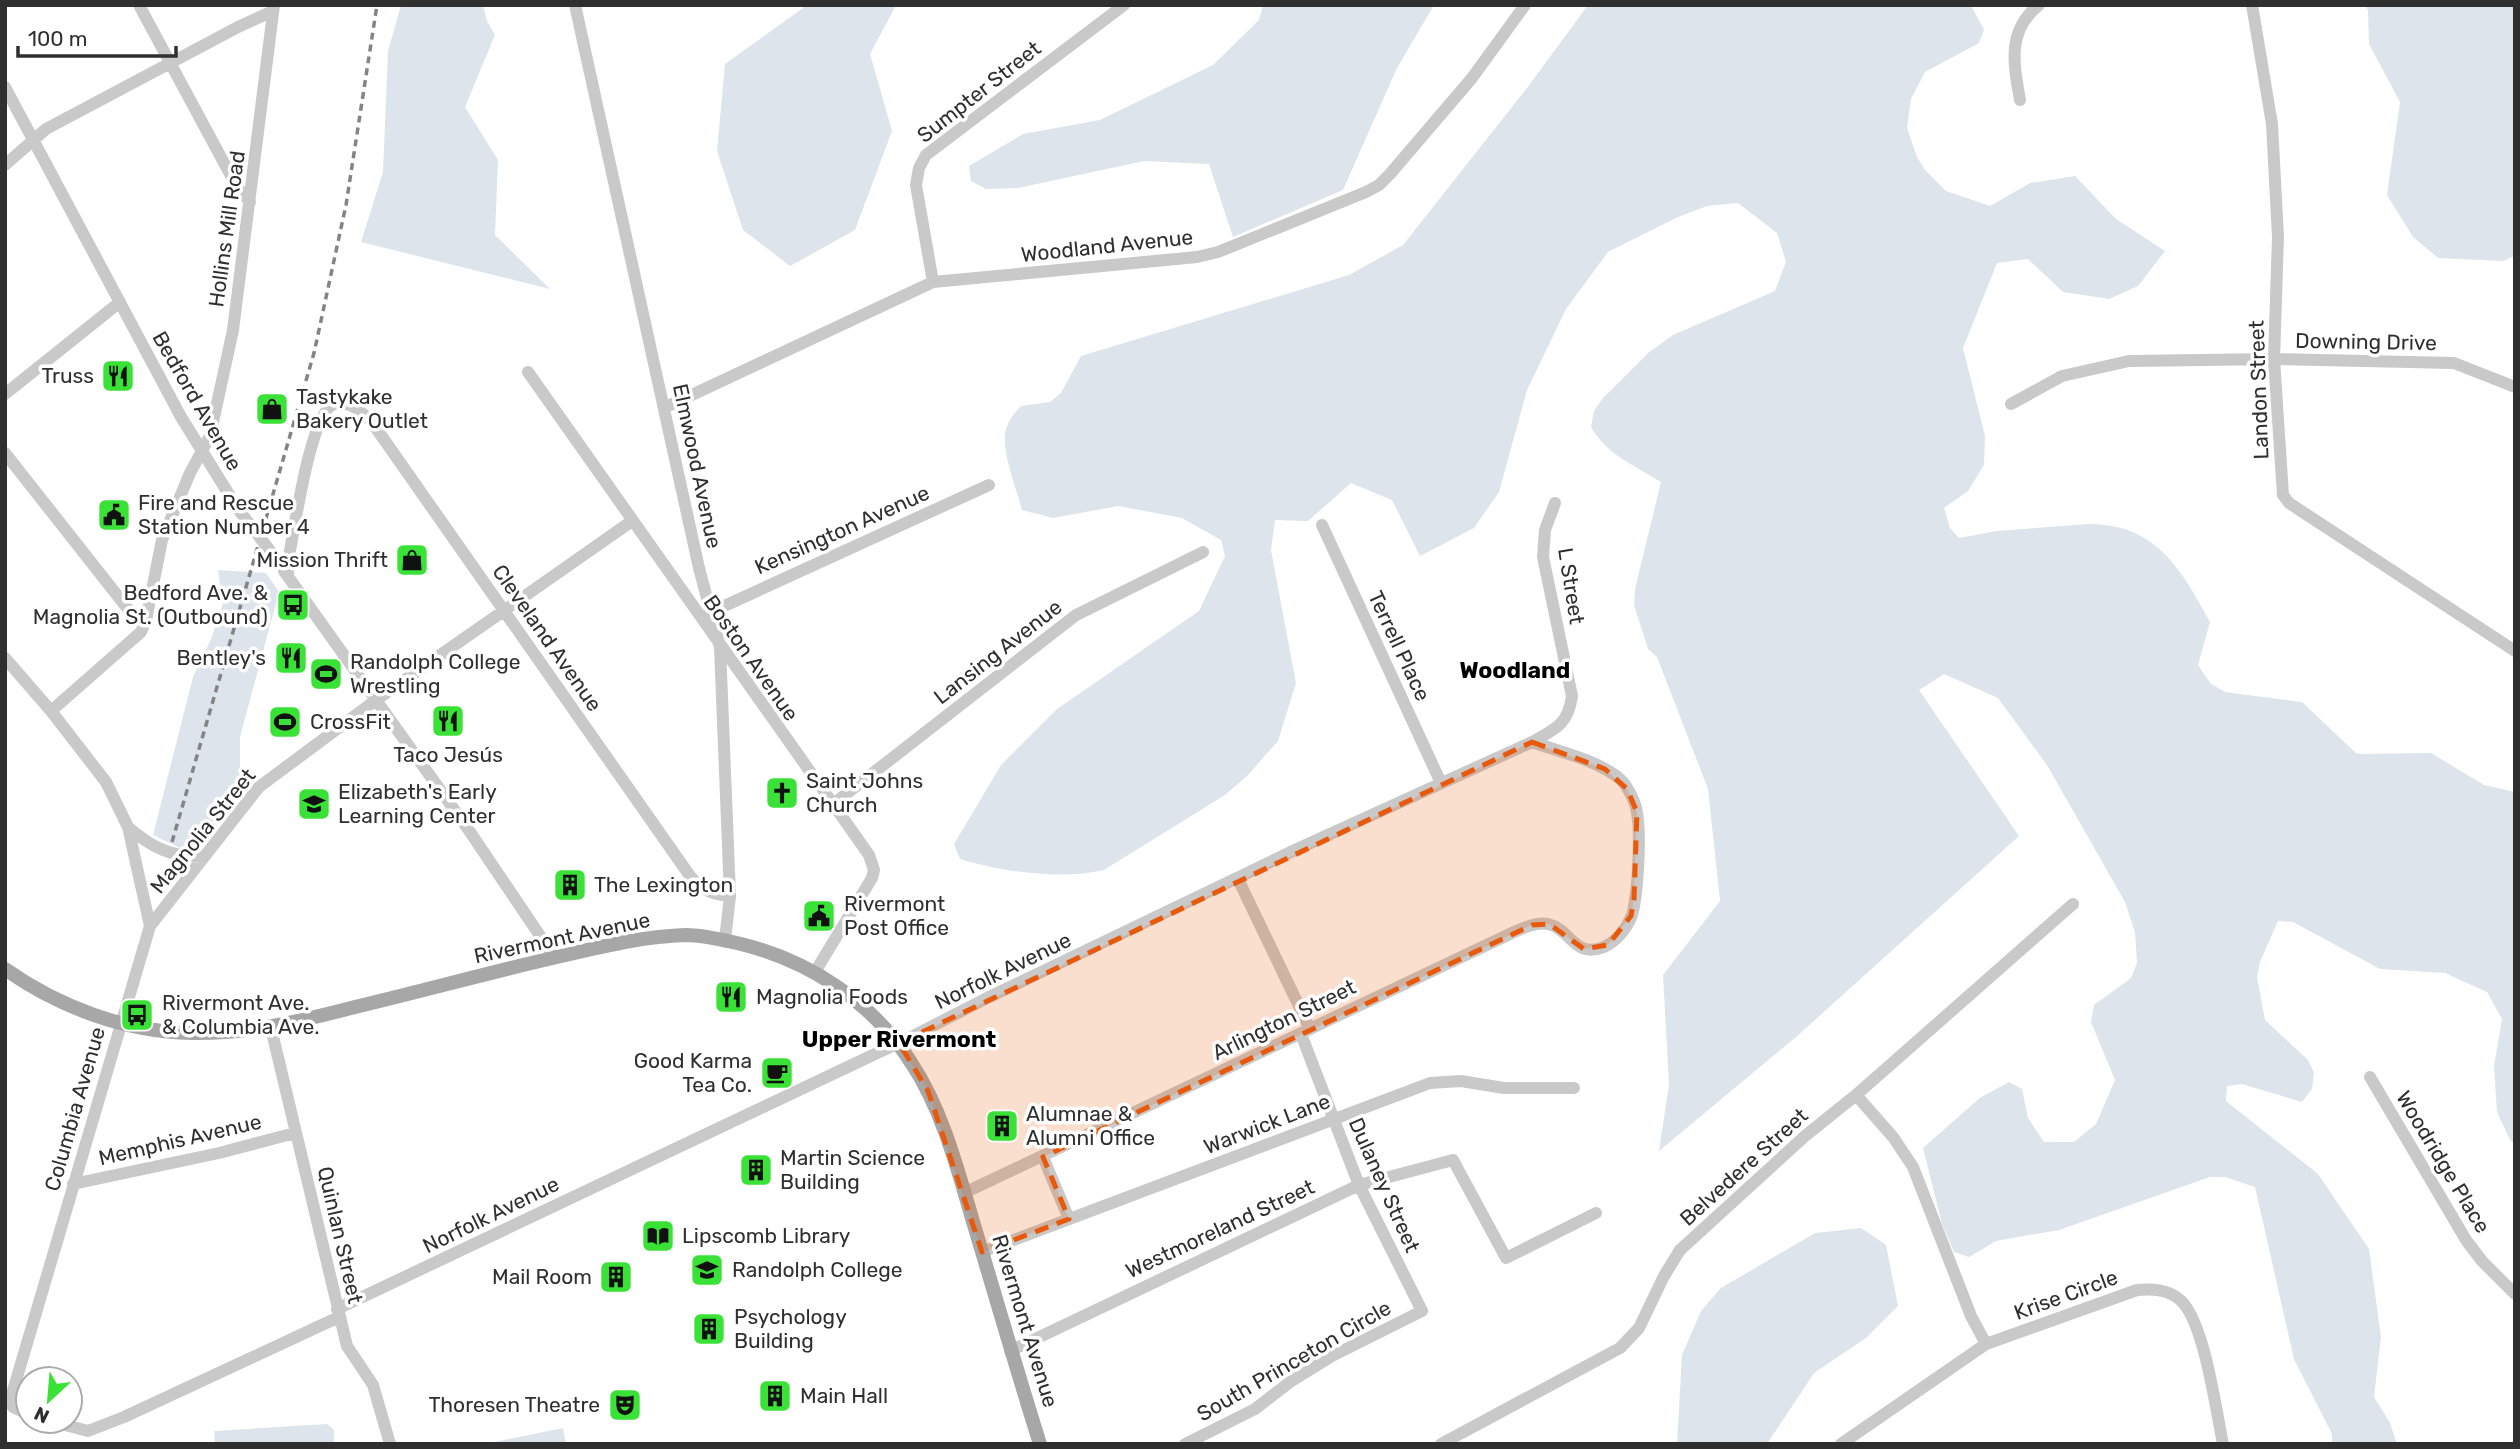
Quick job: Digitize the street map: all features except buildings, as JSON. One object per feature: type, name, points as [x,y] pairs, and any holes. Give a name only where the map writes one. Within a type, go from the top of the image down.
[{"type":"main road","name":"Rivermont Avenue","points":[[5,969],[30,987],[60,1002],[121,1023],[192,1033],[271,1028],[555,958],[661,937],[690,935],[725,940],[773,953],[815,972],[863,1008],[899,1043],[928,1091],[964,1192],[1040,1444]]},
{"type":"street","points":[[139,5],[237,187],[250,202]]},
{"type":"street","name":"Elmwood Avenue","points":[[575,5],[699,568],[720,647],[730,896],[725,940]]},
{"type":"street","name":"Sumpter Street","points":[[933,282],[916,185],[919,168],[926,155],[1124,5]]},
{"type":"street","name":"Woodland Avenue","points":[[664,408],[933,282],[1197,257],[1218,252],[1366,192],[1379,185],[1390,174],[1472,78],[1525,5]]},
{"type":"street","points":[[2020,100],[2013,61],[2014,42],[2021,24],[2039,5]]},
{"type":"street","name":"Landon Street","points":[[2252,5],[2272,124],[2278,237],[2274,359],[2283,495],[2285,499],[2515,651]]},
{"type":"street","points":[[5,165],[46,129],[273,8]]},
{"type":"street","name":"Hollins Mill Road","points":[[146,620],[162,540],[190,473],[210,436],[233,330],[273,8]]},
{"type":"street","name":"Bedford Avenue","points":[[5,87],[202,454],[555,958]]},
{"type":"street","points":[[5,394],[120,302]]},
{"type":"street","name":"Downing Drive","points":[[2011,404],[2062,376],[2129,361],[2274,359],[2454,363],[2515,387]]},
{"type":"street","name":"Boston Avenue","points":[[528,372],[869,855],[874,870],[867,888],[815,972]]},
{"type":"street","name":"Cleveland Avenue","points":[[284,571],[312,443],[323,414],[332,405],[344,402],[371,421],[690,876],[701,888],[712,894],[730,896]]},
{"type":"street","points":[[5,453],[128,609],[146,620],[141,632],[51,711]]},
{"type":"street","name":"Kensington Avenue","points":[[711,612],[989,485]]},
{"type":"street","name":"L Street","points":[[1555,503],[1545,530],[1543,557],[1572,696],[1568,716]]},
{"type":"street","name":"Magnolia Street","points":[[150,926],[259,787],[376,700],[632,521]]},
{"type":"street","name":"Terrell Place","points":[[1322,525],[1441,783]]},
{"type":"street","name":"Lansing Avenue","points":[[832,805],[1076,615],[1203,552]]},
{"type":"street","name":"Columbia Avenue","points":[[5,658],[51,711],[106,782],[128,827],[150,926],[20,1365]]},
{"type":"street","name":"Norfolk Avenue","points":[[88,1437],[124,1417],[987,998],[1532,742],[1560,726],[1568,716]]},
{"type":"street","name":"Arlington Street","points":[[964,1192],[1532,925],[1549,924],[1584,949],[1595,950],[1619,938],[1632,916],[1639,846],[1637,811],[1621,780],[1605,769],[1532,742]]},
{"type":"street","name":"Columbia Avenue","points":[[128,827],[162,852],[183,857],[203,856]]},
{"type":"street","name":"Dulaney Street","points":[[1238,879],[1305,1032],[1359,1185],[1422,1311]]},
{"type":"street","name":"Belvedere Street","points":[[1441,1444],[1620,1348],[1639,1328],[1664,1276],[1681,1250],[1805,1136],[1856,1095],[2073,904]]},
{"type":"street","name":"Quinlan Street","points":[[271,1028],[347,1346],[373,1385],[390,1444]]},
{"type":"street","name":"Woodridge Place","points":[[2370,1077],[2466,1240],[2482,1261],[2515,1294]]},
{"type":"street","name":"Warwick Lane","points":[[982,1252],[1430,1083],[1461,1081],[1504,1087],[1573,1088]]},
{"type":"street","points":[[1856,1095],[1893,1137],[1913,1167],[1970,1316],[1986,1344]]},
{"type":"street","name":"Memphis Avenue","points":[[73,1184],[219,1153],[295,1133]]},
{"type":"street","points":[[1043,1157],[1069,1219]]},
{"type":"street","name":"Westmoreland Street","points":[[1010,1351],[1359,1185],[1453,1160],[1506,1258],[1597,1213]]},
{"type":"street","name":"Krise Circle","points":[[1841,1444],[1986,1344],[2137,1290],[2153,1289],[2165,1291],[2180,1299],[2189,1308],[2196,1323],[2223,1444]]},
{"type":"street","name":"South Princeton Circle","points":[[1185,1444],[1255,1409],[1290,1382],[1332,1356],[1422,1311]]},
{"type":"street","name":"Columbia Avenue","points":[[14,1387],[10,1401],[14,1407]]},
{"type":"highlighted area","points":[[1532,742],[1605,769],[1627,789],[1637,812],[1634,899],[1631,916],[1608,945],[1584,949],[1549,924],[1532,925],[1043,1157],[1069,1219],[982,1252],[928,1091],[899,1043]]},
{"type":"shaded area","points":[[401,5],[483,5],[487,21],[495,35],[465,107],[498,160],[495,235],[550,289],[361,242],[383,172],[388,51]]},
{"type":"shaded area","points":[[803,5],[959,5],[895,7],[870,54],[892,131],[855,230],[790,266],[743,230],[717,151],[725,64],[803,8]]},
{"type":"shaded area","points":[[1263,5],[1434,5],[1397,68],[1343,190],[1233,237],[1209,164],[1144,161],[1018,188],[986,189],[971,181],[969,166],[1023,134],[1100,120],[1213,65],[1259,20]]},
{"type":"shaded area","points":[[1588,5],[1971,5],[1984,30],[1979,43],[1925,72],[1911,99],[1907,128],[1917,157],[1925,170],[1946,191],[1990,206],[2030,183],[2075,176],[2116,219],[2165,251],[2138,286],[2109,299],[2063,292],[2028,259],[1997,263],[1963,348],[1985,436],[1984,465],[1968,491],[1944,508],[1950,528],[1959,538],[1997,531],[2089,524],[2112,526],[2132,532],[2164,553],[2177,568],[2210,622],[2198,665],[2211,684],[2225,692],[2302,702],[2357,754],[2431,753],[2484,785],[2515,792],[2515,1144],[2510,1140],[2497,1112],[2494,1066],[2502,1019],[2487,992],[2445,973],[2380,969],[2293,922],[2278,921],[2260,962],[2257,977],[2265,1020],[2308,1060],[2314,1073],[2312,1089],[2302,1102],[2242,1084],[2227,1086],[2226,1101],[2318,1174],[2369,1249],[2381,1337],[2374,1397],[2390,1423],[2397,1444],[2332,1444],[2332,1434],[2294,1359],[2255,1187],[2225,1177],[2210,1177],[2059,1230],[1996,1241],[1969,1257],[1954,1252],[1942,1224],[1923,1148],[1981,1097],[2009,1082],[2022,1089],[2028,1118],[2044,1142],[2074,1142],[2096,1124],[2115,1080],[2091,1022],[2094,1005],[2131,978],[2137,963],[2135,932],[2125,902],[2047,765],[1998,698],[1944,674],[1919,690],[2019,836],[1796,1037],[1659,1151],[1669,1084],[1663,975],[1720,901],[1708,789],[1657,657],[1648,649],[1634,605],[1635,589],[1661,482],[1613,452],[1597,437],[1591,427],[1594,411],[1603,398],[1648,353],[1673,335],[1775,291],[1786,262],[1777,233],[1738,203],[1707,206],[1678,217],[1608,252],[1566,309],[1527,390],[1499,492],[1474,528],[1420,556],[1392,500],[1351,483],[1308,521],[1275,520],[1271,550],[1296,683],[1278,741],[1247,776],[1225,795],[1104,870],[1069,874],[1032,873],[994,868],[960,859],[954,844],[1001,765],[1057,709],[1199,611],[1225,556],[1221,540],[1182,518],[1118,506],[1053,518],[1022,510],[1005,447],[1006,429],[1014,414],[1021,406],[1050,402],[1061,393],[1081,356],[1349,275],[1403,245],[1527,88]]},
{"type":"shaded area","points":[[2364,5],[2515,5],[2515,256],[2503,261],[2438,258],[2413,237],[2387,195],[2400,102],[2369,44],[2368,10]]},
{"type":"shaded area","points":[[218,570],[266,573],[279,592],[240,737],[240,772],[246,787],[204,841],[184,850],[153,835],[193,677],[212,637],[223,603]]},
{"type":"shaded area","points":[[1861,1228],[1886,1245],[1898,1306],[1866,1338],[1814,1373],[1767,1444],[1677,1444],[1682,1355],[1701,1311],[1721,1288],[1815,1233]]},
{"type":"shaded area","points":[[327,1424],[334,1430],[334,1444],[215,1444],[214,1431]]},
{"type":"shaded area","points":[[563,1428],[566,1444],[485,1444]]},
{"type":"railway","points":[[172,842],[314,353],[346,205],[377,5]]},
{"type":"place","name":"Truss","points":[[118,376]]},
{"type":"place","name":"Tastykake Bakery Outlet","points":[[272,409]]},
{"type":"place","name":"Fire and Rescue Station Number 4","points":[[114,515]]},
{"type":"place","name":"Mission Thrift","points":[[412,560]]},
{"type":"place","name":"Bedford Ave. & Magnolia St. (Outbound)","points":[[293,605]]},
{"type":"place","name":"Bentley's","points":[[291,658]]},
{"type":"place","name":"Randolph College Wrestling","points":[[326,674]]},
{"type":"place","name":"Taco Jesús","points":[[448,721]]},
{"type":"place","name":"CrossFit","points":[[285,722]]},
{"type":"place","name":"Saint Johns Church","points":[[782,793]]},
{"type":"place","name":"Elizabeth's Early Learning Center","points":[[314,804]]},
{"type":"place","name":"The Lexington","points":[[570,885]]},
{"type":"place","name":"Rivermont Post Office","points":[[819,916]]},
{"type":"place","name":"Magnolia Foods","points":[[731,997]]},
{"type":"place","name":"Rivermont Ave. & Columbia Ave.","points":[[137,1015]]},
{"type":"place","name":"Good Karma Tea Co.","points":[[777,1073]]},
{"type":"place","name":"Alumnae & Alumni Office","points":[[1002,1126]]},
{"type":"place","name":"Martin Science Building","points":[[756,1170]]},
{"type":"place","name":"Lipscomb Library","points":[[658,1236]]},
{"type":"place","name":"Randolph College","points":[[707,1270]]},
{"type":"place","name":"Mail Room","points":[[616,1277]]},
{"type":"place","name":"Psychology Building","points":[[709,1329]]},
{"type":"place","name":"Main Hall","points":[[775,1396]]},
{"type":"place","name":"Thoresen Theatre","points":[[625,1405]]},
{"type":"district","name":"Woodland","points":[[1515,670]]},
{"type":"district","name":"Upper Rivermont","points":[[899,1039]]}]
